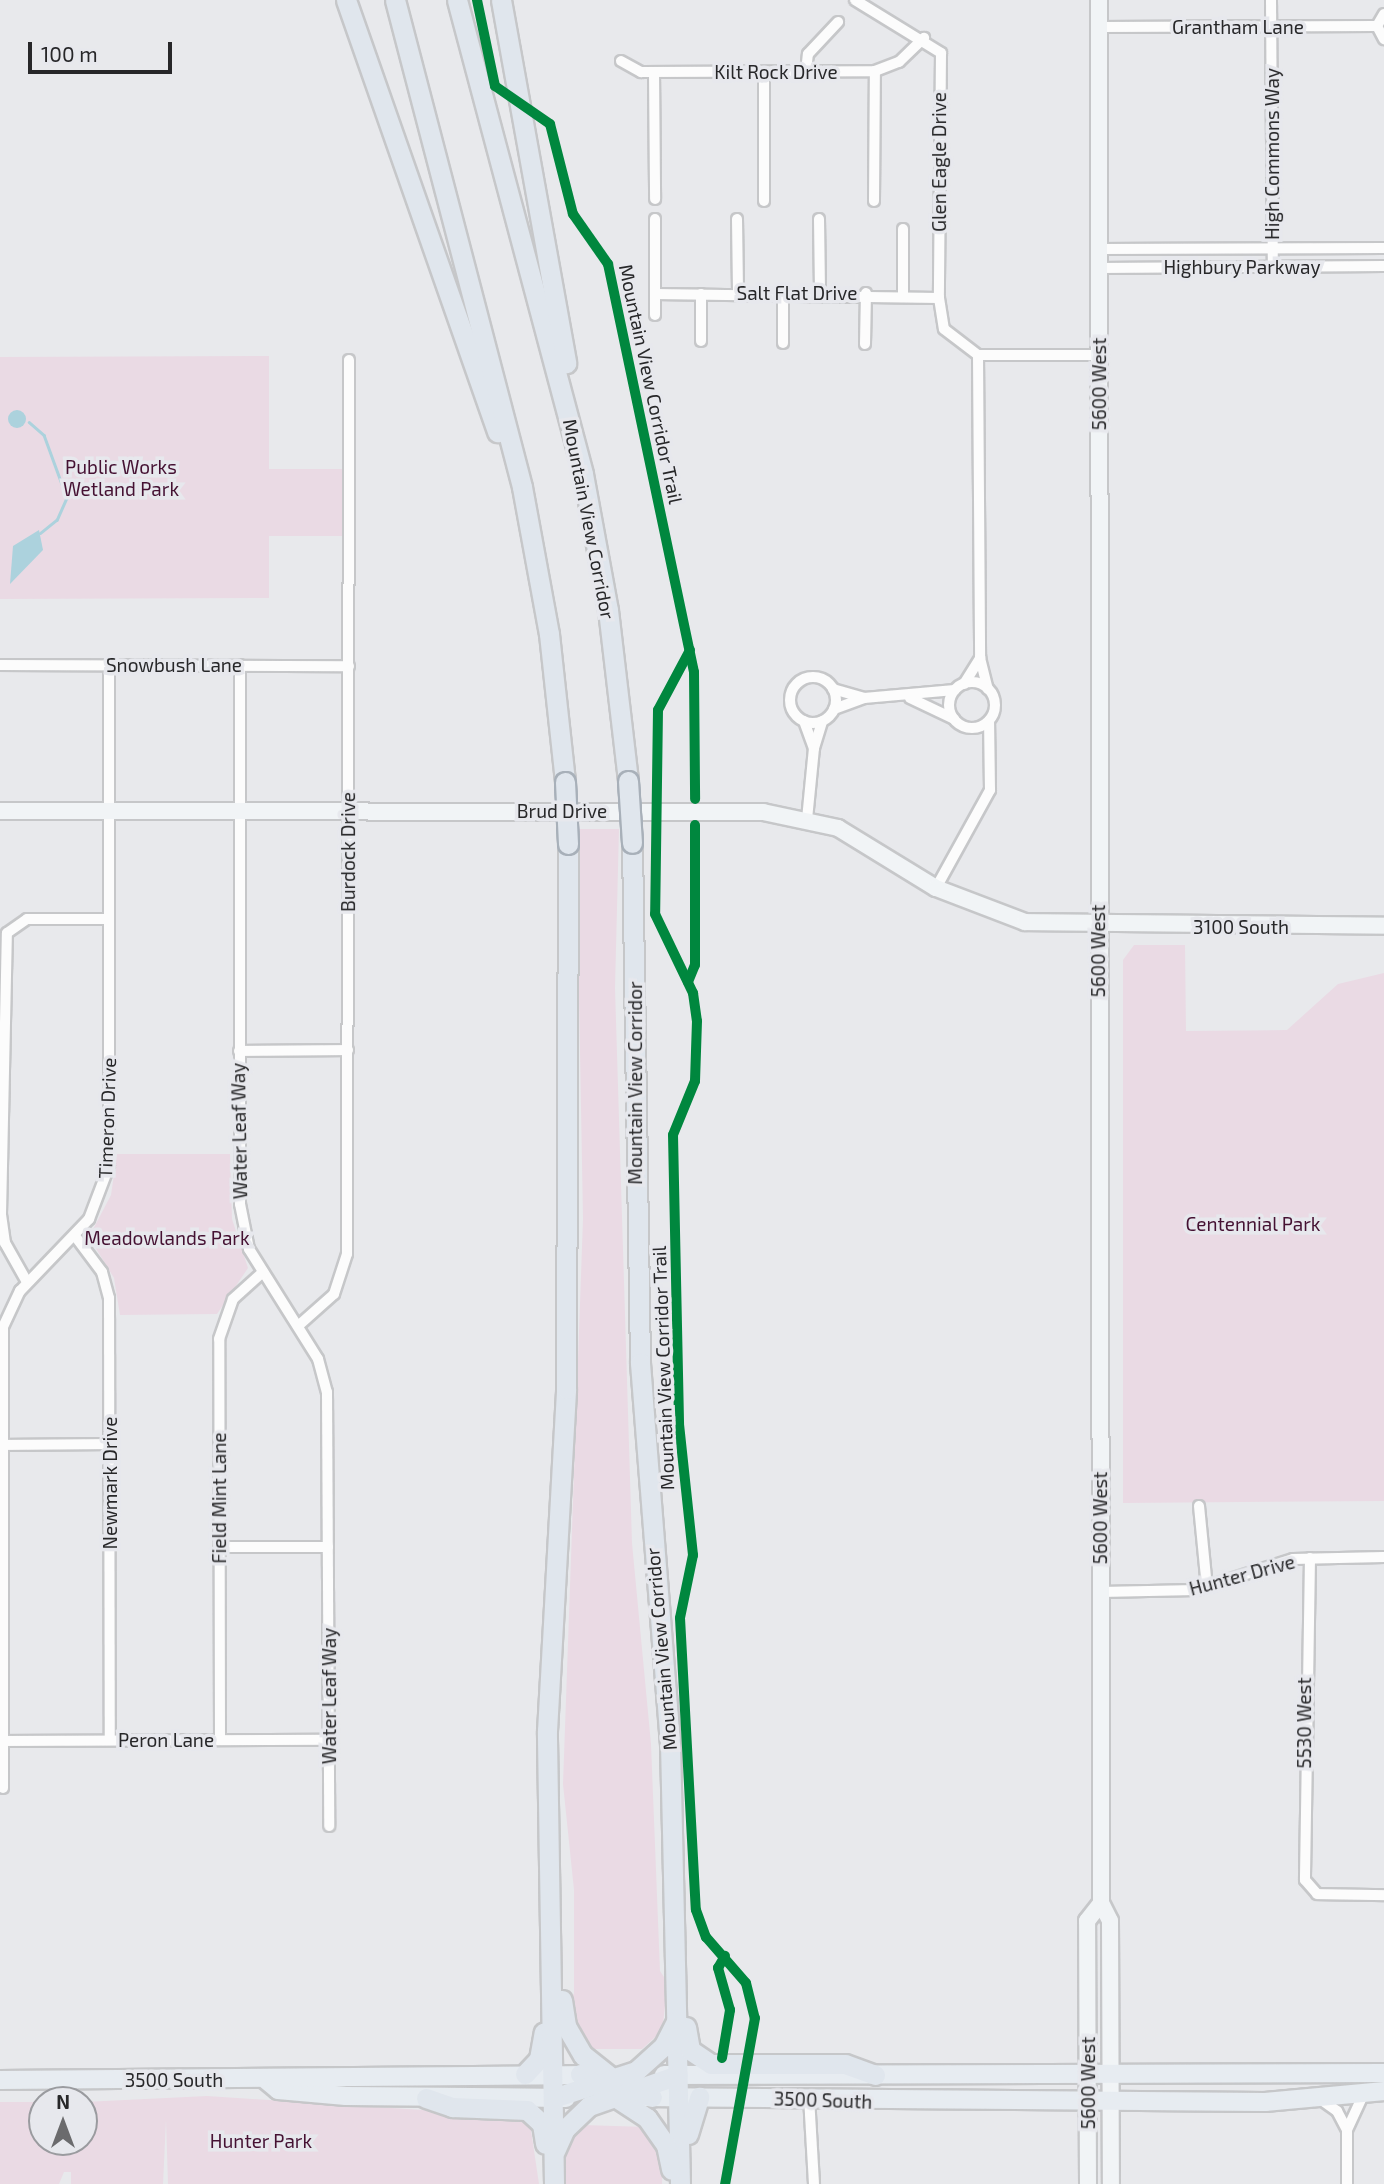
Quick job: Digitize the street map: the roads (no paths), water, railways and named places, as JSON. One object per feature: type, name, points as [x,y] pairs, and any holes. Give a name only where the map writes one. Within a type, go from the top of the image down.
[{"type":"highway","points":[[346,0],[495,426],[561,730]]},
{"type":"highway","points":[[394,0],[520,476],[561,730],[565,782],[568,844],[566,1389],[547,1786],[541,1843],[544,2038],[539,2059],[525,2074]]},
{"type":"highway","name":"Mountain View Corridor","points":[[457,0],[576,447],[608,610],[628,781],[632,843],[640,1363],[675,1867],[680,2184]]},
{"type":"highway","points":[[500,0],[576,447]]},
{"type":"highway","points":[[547,1786],[554,2184]]},
{"type":"highway","points":[[549,1836],[559,1869],[564,2017],[577,2048],[662,2138],[672,2184]]},
{"type":"highway","points":[[675,1867],[684,1906],[686,2038],[694,2054],[711,2064],[845,2064],[875,2075]]},
{"type":"highway","points":[[553,2155],[570,2123],[663,2048],[678,2018]]},
{"type":"highway","points":[[580,2074],[652,2097]]},
{"type":"highway","points":[[553,2098],[678,2075]]},
{"type":"highway","points":[[688,2184],[688,2121],[699,2097]]},
{"type":"highway","points":[[426,2098],[445,2106],[532,2113],[545,2134],[546,2184]]},
{"type":"main road","name":"5600 West","points":[[1098,0],[1101,1903],[1110,1920],[1111,2184]]},
{"type":"main road","name":"Brud Drive","points":[[0,811],[751,812],[807,818],[862,839],[936,888],[1012,919],[1098,927]]},
{"type":"main road","name":"3100 South","points":[[1098,927],[1384,926]]},
{"type":"main road","name":"5600 West","points":[[1088,2184],[1087,1920],[1101,1903]]},
{"type":"main road","name":"3500 South","points":[[678,2075],[1384,2073]]},
{"type":"main road","name":"3500 South","points":[[0,2080],[265,2079],[276,2074],[580,2074]]},
{"type":"main road","name":"3500 South","points":[[265,2079],[278,2090],[426,2098],[553,2098]]},
{"type":"main road","name":"3500 South","points":[[652,2097],[1111,2102],[1320,2099],[1384,2091]]},
{"type":"street","name":"Glen Eagle Drive","points":[[855,0],[924,38],[942,56],[939,298],[944,329],[978,355]]},
{"type":"street","name":"High Commons Way","points":[[1271,0],[1273,267]]},
{"type":"street","points":[[1384,14],[1377,26],[1384,39]]},
{"type":"street","points":[[806,72],[808,54],[838,22]]},
{"type":"street","name":"Grantham Lane","points":[[1099,27],[1377,26]]},
{"type":"street","name":"Kilt Rock Drive","points":[[621,61],[654,72],[875,71],[899,62],[924,38]]},
{"type":"street","points":[[874,201],[875,71]]},
{"type":"street","points":[[654,72],[655,199]]},
{"type":"street","points":[[764,72],[764,201]]},
{"type":"street","points":[[655,219],[655,315]]},
{"type":"street","points":[[737,219],[738,294]]},
{"type":"street","points":[[820,219],[820,293]]},
{"type":"street","points":[[903,229],[903,297]]},
{"type":"street","name":"Highbury Parkway","points":[[1099,249],[1384,248]]},
{"type":"street","name":"Highbury Parkway","points":[[1099,268],[1384,266]]},
{"type":"street","points":[[783,293],[783,343]]},
{"type":"street","points":[[865,344],[866,293]]},
{"type":"street","name":"Salt Flat Drive","points":[[655,295],[866,293],[939,298]]},
{"type":"street","points":[[701,294],[701,341]]},
{"type":"street","points":[[936,888],[988,794],[991,745],[989,720],[995,705],[980,658],[978,355],[1100,355]]},
{"type":"street","name":"Burdock Drive","points":[[298,1326],[334,1294],[345,1268],[349,360]]},
{"type":"street","points":[[956,720],[949,705],[980,658]]},
{"type":"street","name":"Snowbush Lane","points":[[0,665],[349,666]]},
{"type":"street","name":"Timeron Drive","points":[[3,1788],[3,1327],[27,1282],[75,1236],[98,1203],[109,1166],[109,665]]},
{"type":"street","name":"Water Leaf Way","points":[[240,665],[241,1222],[263,1272],[318,1359],[327,1392],[329,1826]]},
{"type":"street","points":[[814,748],[804,721],[791,707],[795,686],[813,677],[833,689],[864,698],[910,698],[959,687],[988,689]]},
{"type":"street","points":[[833,689],[834,709]]},
{"type":"street","points":[[807,818],[814,748],[821,721],[834,709],[864,698]]},
{"type":"street","points":[[910,698],[976,727],[991,745]]},
{"type":"street","points":[[976,727],[989,720]]},
{"type":"street","points":[[804,721],[821,721]]},
{"type":"street","points":[[27,1282],[5,1243],[1,1158],[7,933],[27,919],[109,919]]},
{"type":"street","points":[[239,1051],[348,1050]]},
{"type":"street","name":"Newmark Drive","points":[[75,1236],[102,1272],[109,1298],[110,1740]]},
{"type":"street","name":"Field Mint Lane","points":[[220,1740],[220,1331],[239,1291],[263,1272]]},
{"type":"street","points":[[1,1444],[109,1444]]},
{"type":"street","points":[[1199,1506],[1207,1587]]},
{"type":"street","points":[[219,1547],[328,1547]]},
{"type":"street","name":"Hunter Drive","points":[[1101,1592],[1207,1587],[1310,1558],[1384,1557]]},
{"type":"street","name":"5530 West","points":[[1310,1558],[1304,1692],[1308,1888],[1321,1894],[1384,1895]]},
{"type":"street","name":"Peron Lane","points":[[2,1741],[329,1740]]},
{"type":"street","points":[[1346,2130],[1364,2094]]},
{"type":"street","points":[[809,2097],[814,2184]]},
{"type":"street","points":[[1320,2099],[1337,2111],[1346,2130],[1347,2184]]},
{"type":"water","points":[[17,410],[23,413],[26,419],[23,425],[17,428],[11,425],[8,419],[11,413]]},
{"type":"water","points":[[39,530],[43,550],[10,584],[13,546]]},
{"type":"waterway","points":[[29,422],[44,435],[67,498],[57,520],[41,533]]},
{"type":"park label","name":"Public Works Wetland Park","points":[[121,478]]},
{"type":"park label","name":"Centennial Park","points":[[1253,1224]]},
{"type":"park label","name":"Meadowlands Park","points":[[167,1238]]},
{"type":"park label","name":"Hunter Park","points":[[261,2141]]}]
